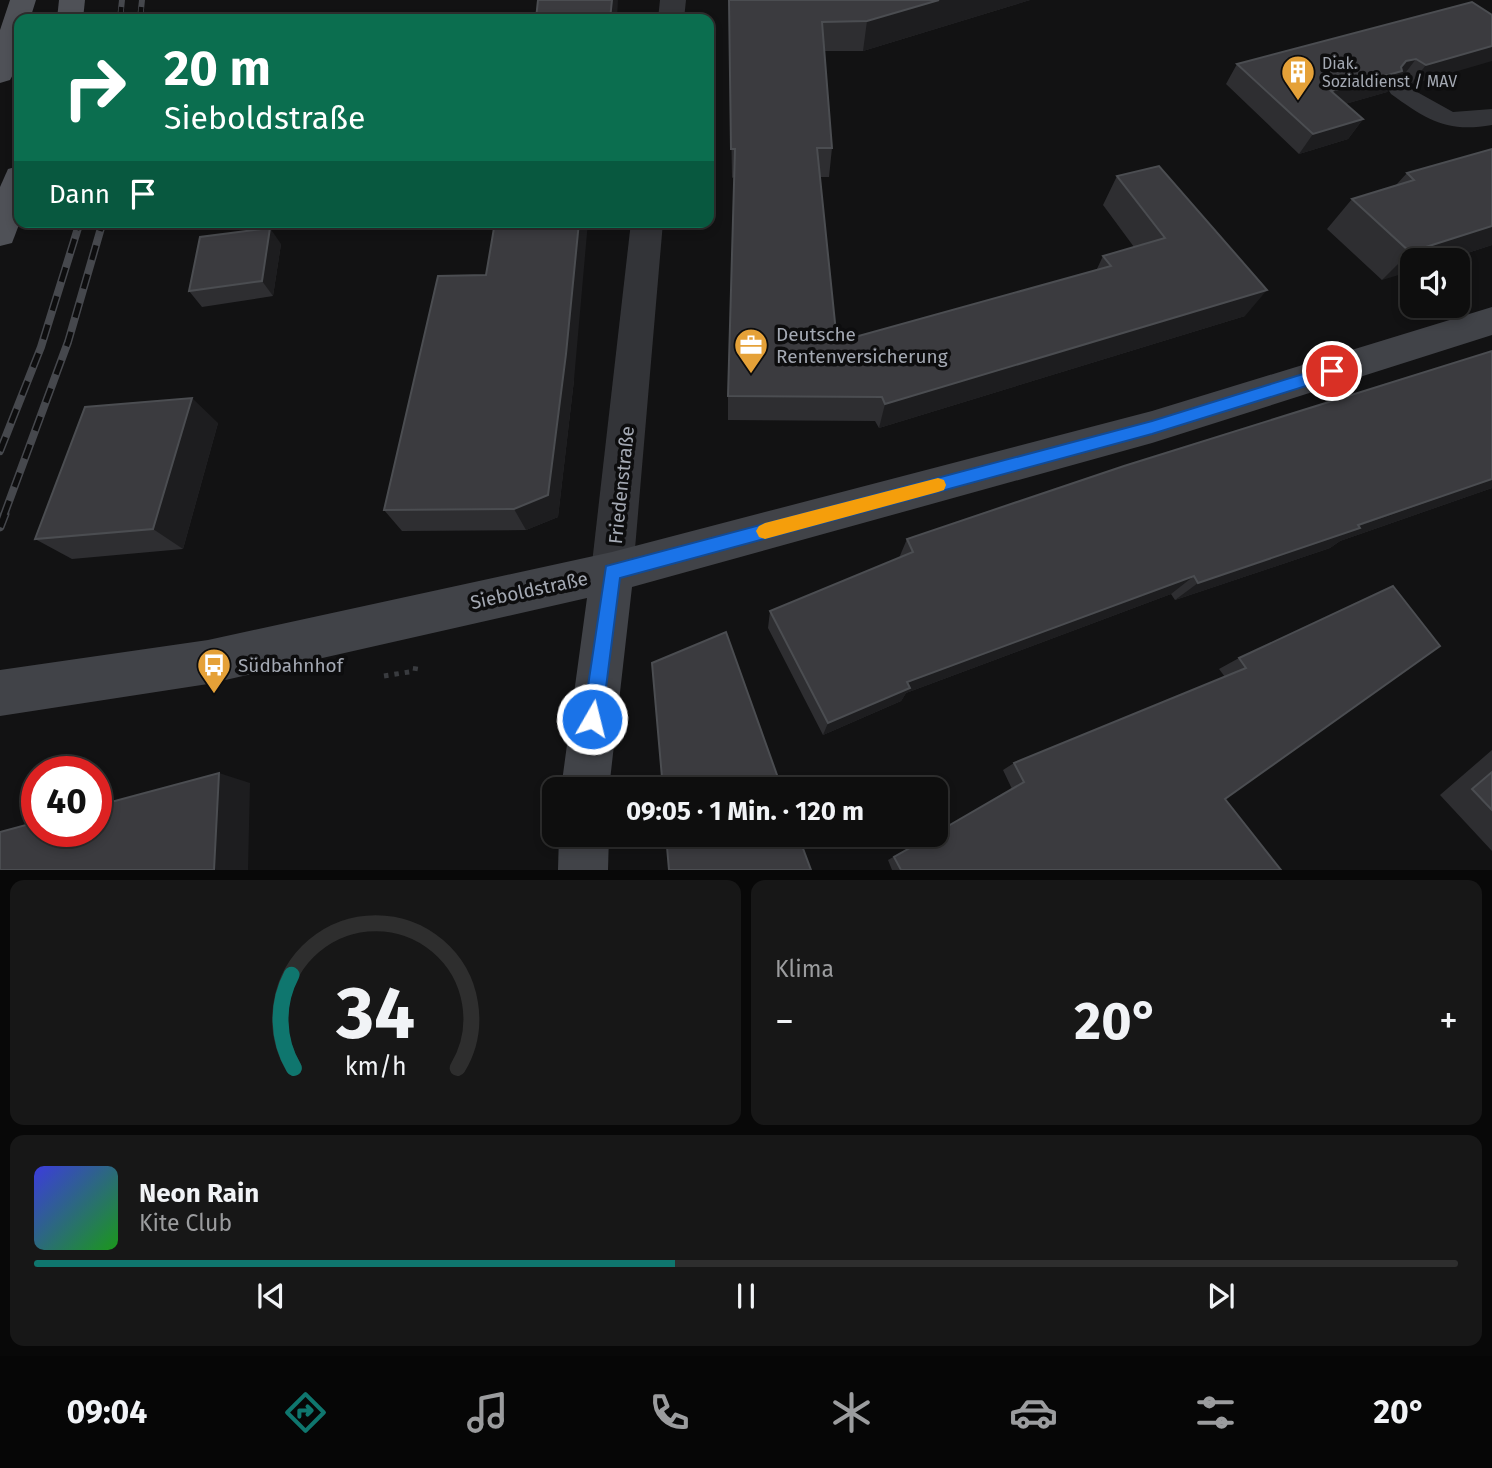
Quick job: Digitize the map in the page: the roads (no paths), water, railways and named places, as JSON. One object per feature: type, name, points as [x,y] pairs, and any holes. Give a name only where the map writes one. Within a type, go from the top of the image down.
[{"type":"main road","points":[[0,74],[14,29]]},
{"type":"main road","points":[[0,234],[14,192]]},
{"type":"street","name":"Friedenstraße","points":[[586,777],[612,572],[646,228]]},
{"type":"street","name":"Sieboldstraße","points":[[0,693],[208,662],[612,572],[1152,428],[1492,321]]},
{"type":"street","points":[[583,870],[584,847]]},
{"type":"lane","points":[[1399,89],[1441,119],[1474,121],[1492,117]]},
{"type":"railway","points":[[121,14],[122,0]]},
{"type":"railway","points":[[141,14],[142,0]]},
{"type":"railway","points":[[0,451],[41,347],[78,228]]},
{"type":"railway","points":[[4,515],[68,342],[101,228]]},
{"type":"railway","points":[[0,527],[5,514]]},
{"type":"place","name":"Diak. Sozialdienst / MAV","points":[[1298,102]]},
{"type":"place","name":"Deutsche Rentenversicherung","points":[[751,375]]},
{"type":"place","name":"Südbahnhof","points":[[214,695]]}]
